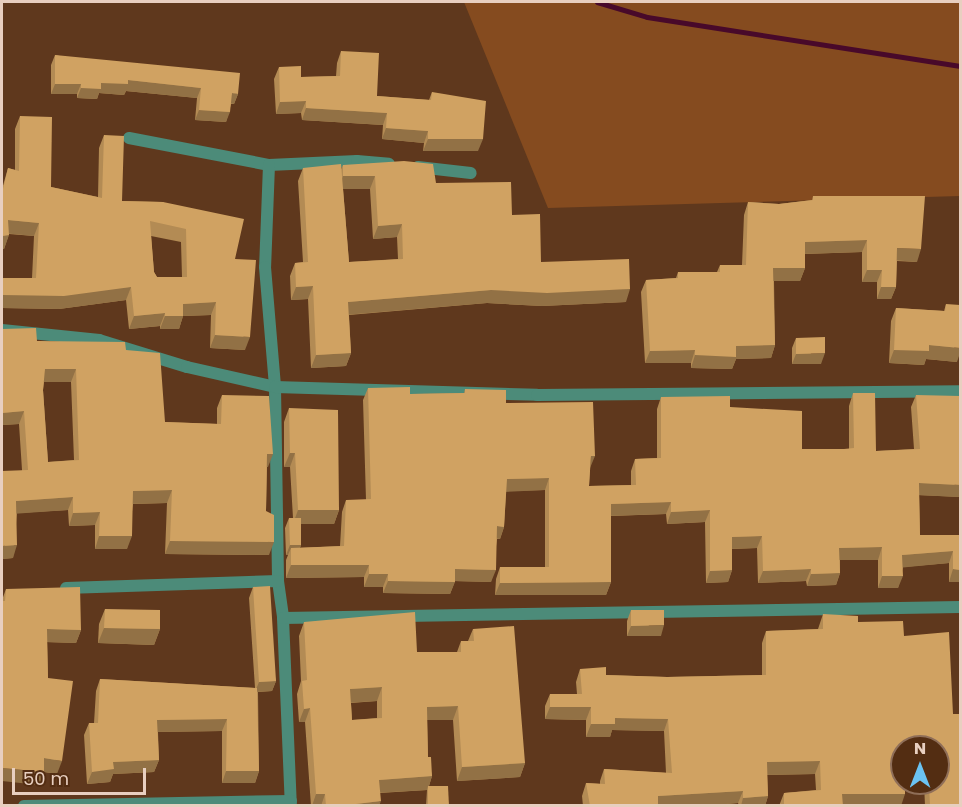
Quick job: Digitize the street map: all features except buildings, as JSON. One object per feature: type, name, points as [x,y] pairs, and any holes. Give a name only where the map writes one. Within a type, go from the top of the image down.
[{"type":"street","points":[[129,138],[269,165],[357,161],[471,173]]},
{"type":"street","points":[[24,806],[291,803],[283,618],[278,581],[275,387],[265,267],[269,165]]},
{"type":"street","points":[[2,330],[99,340],[187,367],[275,387],[537,395],[960,391]]},
{"type":"street","points":[[56,589],[278,581]]},
{"type":"street","points":[[283,618],[960,607]]},
{"type":"shaded area","points":[[464,2],[960,2],[960,196],[548,208]]},
{"type":"waterway","points":[[597,2],[647,17],[960,66]]}]
